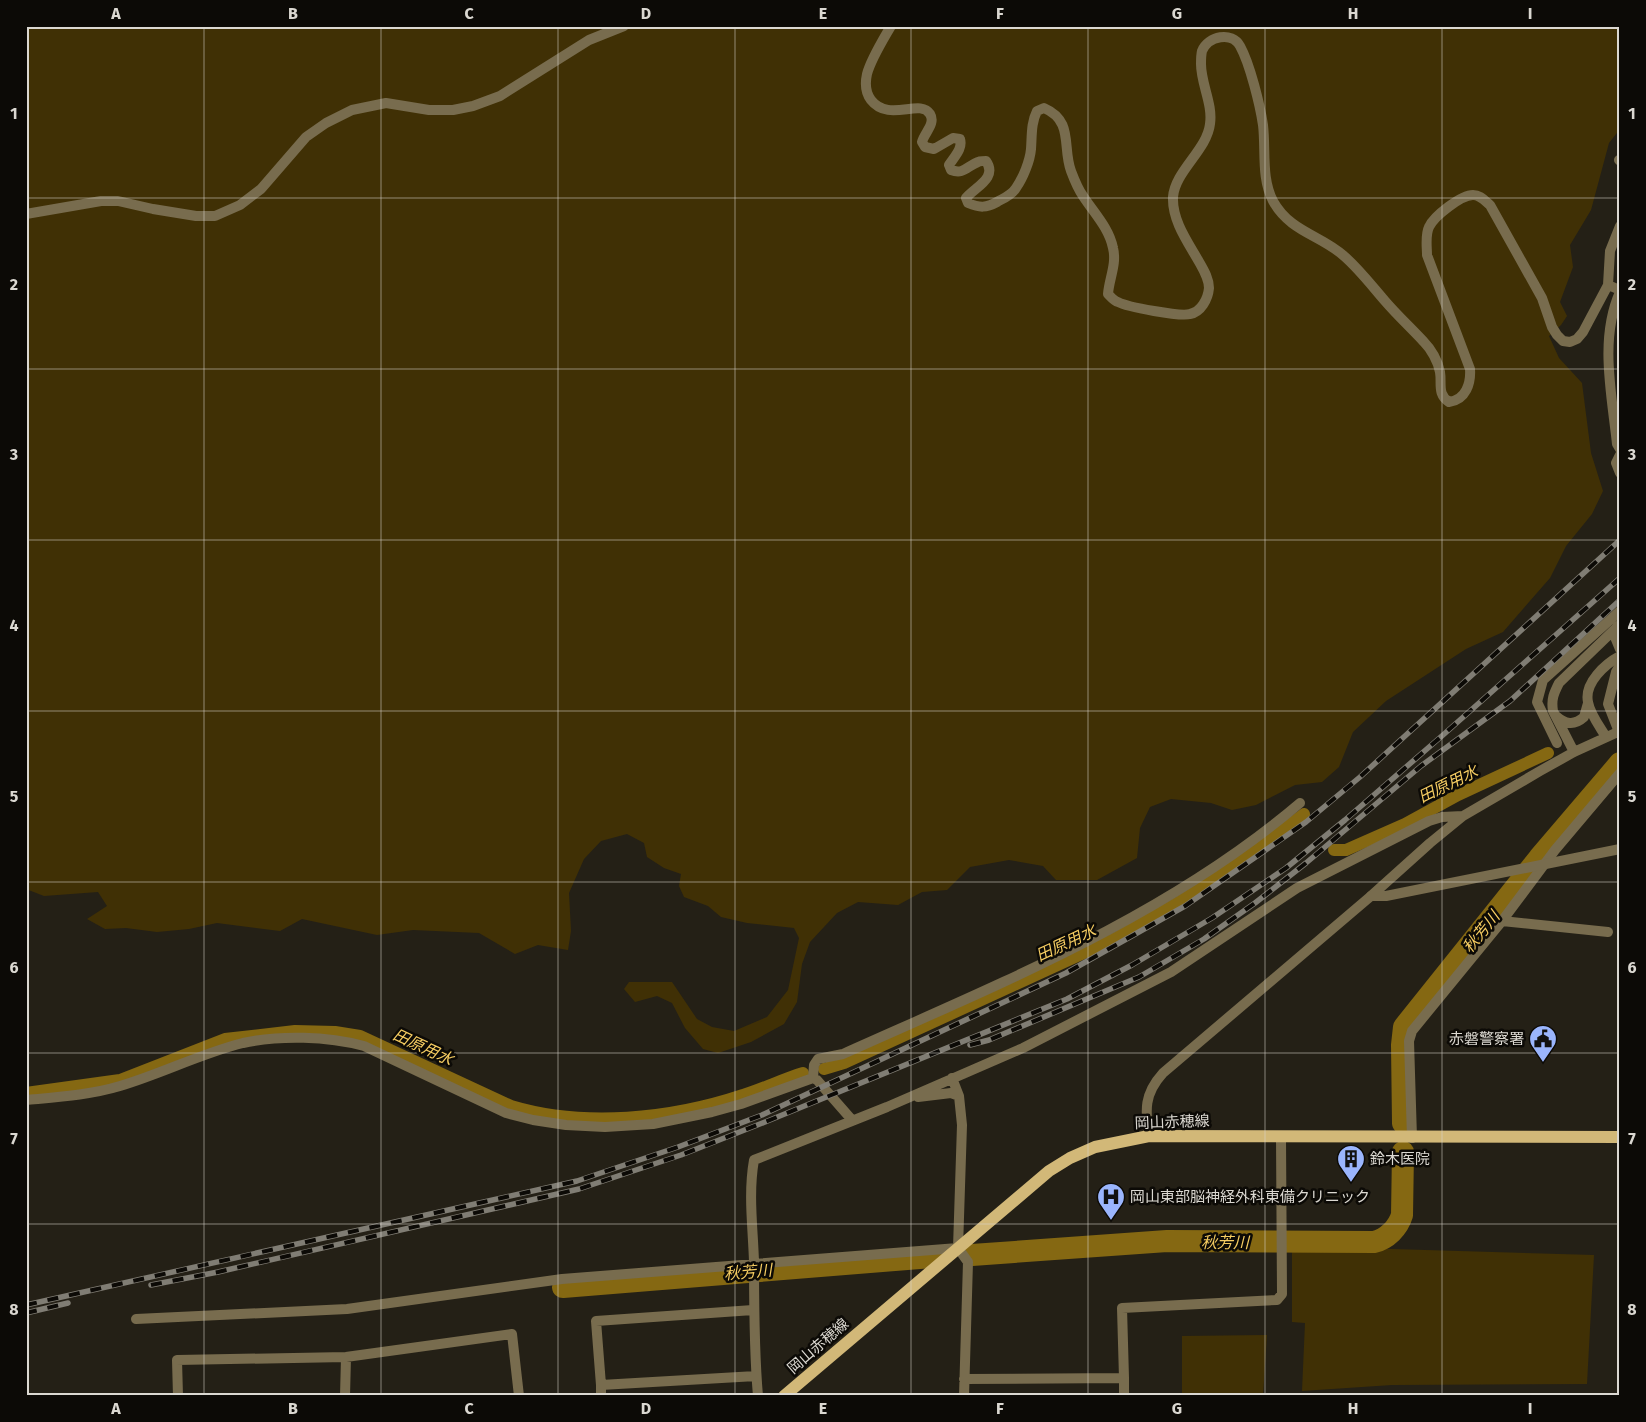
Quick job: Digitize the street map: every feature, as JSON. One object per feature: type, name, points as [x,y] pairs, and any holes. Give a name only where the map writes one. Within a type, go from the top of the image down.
[{"type":"main road","name":"岡山赤穂線","points":[[784,1396],[1049,1171],[1070,1158],[1095,1147],[1149,1136],[1281,1138],[1620,1137]]},
{"type":"street","points":[[26,214],[101,201],[118,200],[187,215],[215,216],[240,205],[261,189],[306,137],[326,123],[352,110],[386,103],[429,110],[453,110],[473,106],[500,96],[589,40],[624,26]]},
{"type":"street","points":[[891,26],[868,73],[865,87],[869,98],[878,108],[885,110],[914,108],[924,110],[930,114],[930,126],[923,136],[922,142],[925,147],[934,149],[953,138],[960,139],[962,144],[949,165],[951,170],[957,172],[965,171],[978,161],[986,161],[990,166],[989,174],[984,182],[966,198],[968,203],[978,207],[988,206],[1007,197],[1016,189],[1026,168],[1031,151],[1033,119],[1037,111],[1044,108],[1060,121],[1066,134],[1067,157],[1070,170],[1082,194],[1110,236],[1114,251],[1114,262],[1108,294],[1117,302],[1167,313],[1190,314],[1199,310],[1206,300],[1209,287],[1206,274],[1174,214],[1173,195],[1178,180],[1203,141],[1210,125],[1209,108],[1201,66],[1202,51],[1210,40],[1219,37],[1230,37],[1238,43],[1245,56],[1263,124],[1266,182],[1274,202],[1292,225],[1343,255],[1429,347],[1440,372],[1441,392],[1444,399],[1450,402],[1457,402],[1466,391],[1470,378],[1470,369],[1427,255],[1426,240],[1428,228],[1439,214],[1458,199],[1471,195],[1480,196],[1490,204],[1542,298],[1552,327],[1563,341],[1570,342],[1583,332],[1608,284],[1610,251],[1620,226]]},
{"type":"street","points":[[1608,284],[1620,291],[1612,314],[1608,348],[1617,444],[1620,449]]},
{"type":"street","points":[[1620,455],[1616,463],[1620,473]]},
{"type":"street","points":[[1557,743],[1537,702],[1543,680],[1620,611]]},
{"type":"street","points":[[1618,625],[1614,638],[1620,649]]},
{"type":"street","points":[[1574,752],[1555,715],[1552,703],[1553,694],[1560,683],[1618,625]]},
{"type":"street","points":[[1555,715],[1564,722],[1574,723],[1584,718],[1588,703],[1587,692],[1597,674],[1620,656]]},
{"type":"street","points":[[1149,1136],[1147,1100],[1153,1084],[1430,843],[1464,816],[1540,771],[1618,729],[1608,704],[1616,672],[1620,665]]},
{"type":"street","points":[[1588,703],[1606,737]]},
{"type":"street","points":[[1412,1138],[1409,1041],[1412,1030],[1502,922],[1544,864],[1620,773]]},
{"type":"street","points":[[813,1078],[814,1065],[818,1058],[843,1054],[876,1040],[1089,941],[1138,914],[1180,890],[1235,854],[1300,803]]},
{"type":"street","points":[[758,1396],[753,1310],[754,1264],[750,1181],[754,1160],[907,1098],[1022,1048],[1171,972],[1315,878],[1428,821],[1442,817],[1464,816]]},
{"type":"street","points":[[1371,896],[1386,896],[1620,849]]},
{"type":"street","points":[[1502,922],[1608,932]]},
{"type":"street","points":[[26,1100],[102,1091],[243,1043],[270,1039],[317,1038],[364,1046],[506,1113],[533,1120],[566,1125],[605,1127],[653,1124],[741,1104],[813,1078]]},
{"type":"street","points":[[813,1078],[817,1080],[852,1120]]},
{"type":"street","points":[[952,1078],[959,1096],[962,1125],[958,1248],[968,1262],[964,1396]]},
{"type":"street","points":[[907,1098],[951,1093],[959,1096]]},
{"type":"street","points":[[1124,1396],[1122,1308],[1277,1300],[1282,1294],[1281,1138]]},
{"type":"street","points":[[136,1319],[347,1309],[562,1279],[958,1248]]},
{"type":"street","points":[[753,1310],[596,1321],[601,1390],[756,1376]]},
{"type":"street","points":[[178,1396],[177,1360],[346,1357],[512,1334],[519,1396]]},
{"type":"street","points":[[345,1396],[346,1357]]},
{"type":"street","points":[[964,1379],[1124,1378]]},
{"type":"shaded area","points":[[26,26],[1620,26],[1620,129],[1609,143],[1591,210],[1570,245],[1573,267],[1560,302],[1567,316],[1561,325],[1549,336],[1559,358],[1582,383],[1591,453],[1603,491],[1592,514],[1566,546],[1550,578],[1503,632],[1466,649],[1386,701],[1353,732],[1339,767],[1322,782],[1295,785],[1256,805],[1232,810],[1211,803],[1171,799],[1150,807],[1140,828],[1137,858],[1097,880],[1056,880],[1043,866],[1009,860],[970,867],[947,890],[922,892],[898,905],[858,902],[837,913],[810,942],[802,964],[797,1002],[784,1024],[751,1042],[718,1053],[703,1049],[685,1028],[672,1003],[657,996],[635,1002],[624,989],[629,982],[672,982],[697,1019],[712,1027],[734,1031],[767,1017],[788,990],[799,938],[794,928],[747,923],[721,917],[708,906],[684,897],[679,886],[681,874],[664,868],[647,857],[644,843],[627,834],[601,841],[584,859],[569,893],[571,931],[568,950],[538,945],[515,954],[479,933],[413,930],[377,935],[302,919],[280,931],[217,923],[189,929],[157,932],[126,928],[105,929],[87,919],[107,906],[98,892],[44,896],[26,889]]},
{"type":"shaded area","points":[[1292,1246],[1594,1255],[1587,1384],[1392,1385],[1302,1391],[1305,1323],[1292,1322]]},
{"type":"shaded area","points":[[1267,1335],[1263,1396],[1182,1396],[1182,1336]]},
{"type":"waterway","name":"田原用水","points":[[1334,850],[1346,850],[1405,824],[1458,795],[1548,753]]},
{"type":"waterway","name":"秋芳川","points":[[1403,1123],[1402,1045],[1404,1027],[1539,858],[1620,763]]},
{"type":"waterway","name":"田原用水","points":[[824,1069],[844,1063],[1112,940],[1179,902],[1238,863],[1304,814]]},
{"type":"waterway","name":"田原用水","points":[[26,1093],[120,1080],[225,1039],[295,1031],[335,1032],[360,1036],[511,1106],[539,1113],[568,1117],[627,1118],[687,1110],[743,1095],[803,1073]]},
{"type":"waterway","name":"秋芳川","points":[[972,1255],[1167,1241],[1374,1242],[1391,1232],[1398,1224],[1402,1215],[1403,1152]]},
{"type":"waterway","name":"秋芳川","points":[[563,1287],[932,1257]]},
{"type":"railway","points":[[26,1305],[577,1181],[678,1147],[762,1115],[1066,973],[1185,906],[1306,822],[1360,777],[1620,540]]},
{"type":"railway","points":[[151,1285],[218,1272],[579,1189],[681,1155],[1067,999],[1132,965],[1212,918],[1286,868],[1345,820],[1443,735],[1620,578]]},
{"type":"railway","points":[[970,1045],[989,1040],[1139,977],[1204,939],[1255,903],[1306,863],[1421,766],[1510,701],[1620,600]]},
{"type":"railway","points":[[26,1313],[68,1303]]},
{"type":"place","name":"赤磐警察署","points":[[1543,1063]]},
{"type":"place","name":"鈴木医院","points":[[1351,1183]]},
{"type":"place","name":"岡山東部脳神経外科東備クリニック","points":[[1111,1221]]}]
